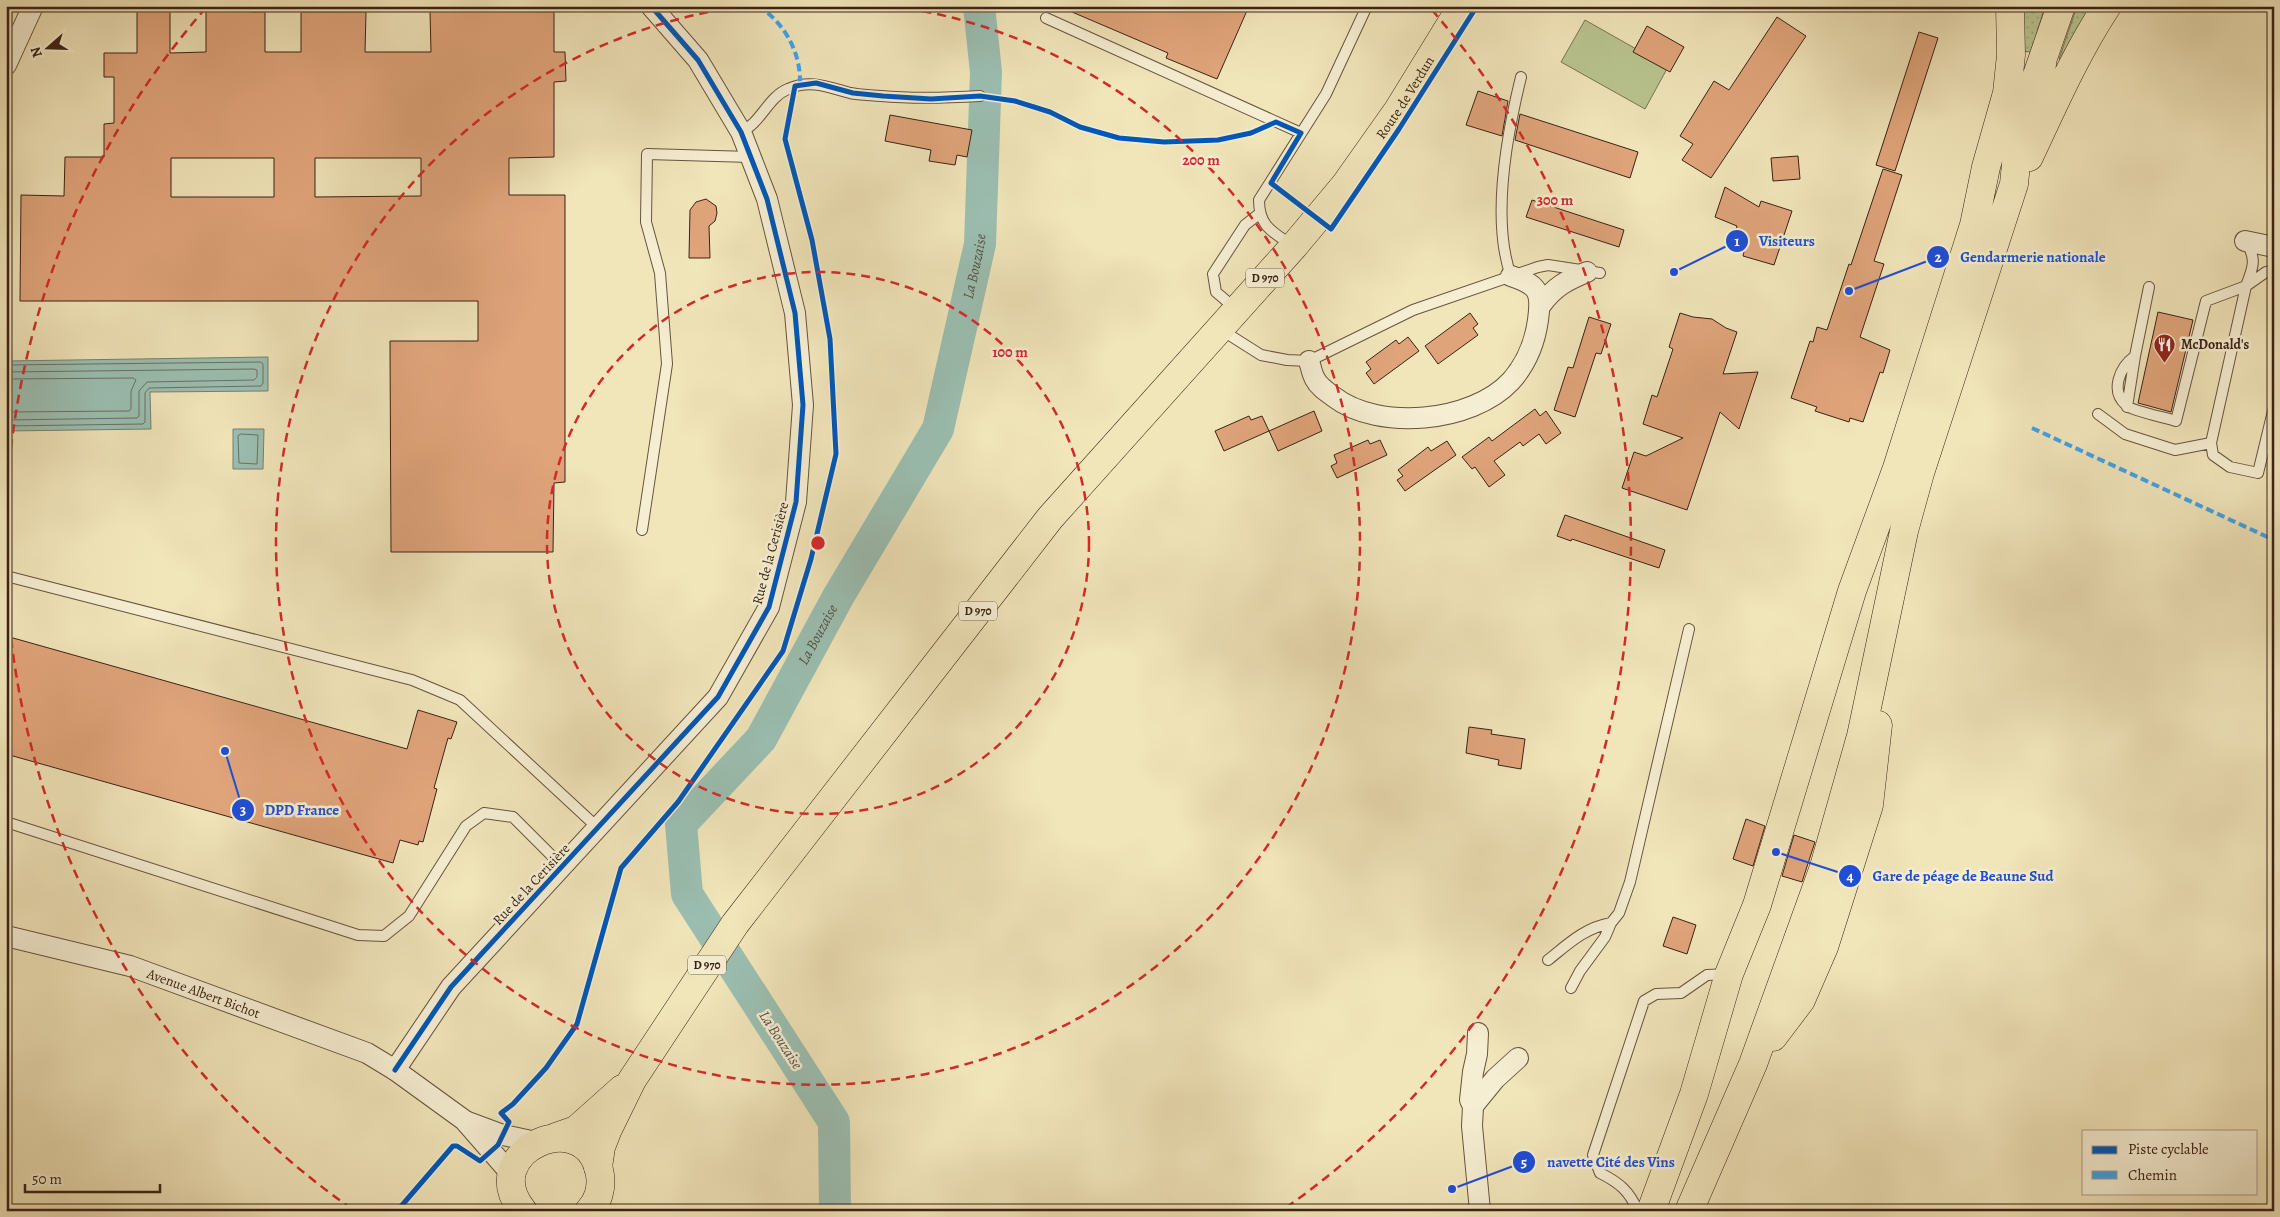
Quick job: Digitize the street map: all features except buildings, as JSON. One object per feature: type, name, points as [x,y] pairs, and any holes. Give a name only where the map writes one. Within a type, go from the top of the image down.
[{"type":"main road","name":"Route de Verdun","points":[[1294,246],[1345,185],[1398,110],[1462,6]]},
{"type":"main road","points":[[1651,1211],[1694,1094],[1729,974],[1757,905],[1852,591],[1896,468],[1974,225],[1986,166],[2007,93],[2011,55],[2010,6]]},
{"type":"main road","points":[[2014,184],[2017,154],[2042,64],[2061,6]]},
{"type":"main road","points":[[1689,1211],[1753,1064],[1824,867],[1861,736],[1904,531],[1920,473],[2014,184],[2092,28],[2107,6]]},
{"type":"main road","points":[[1974,225],[2001,171],[2042,64]]},
{"type":"main road","name":"D 970","points":[[598,1167],[601,1147],[608,1129],[632,1080],[735,924],[1050,518],[1294,246]]},
{"type":"main road","name":"D 970","points":[[546,1140],[576,1130],[632,1080]]},
{"type":"main road","points":[[515,1198],[520,1156],[546,1140],[570,1139],[592,1155],[598,1167],[599,1195],[589,1211]]},
{"type":"street","points":[[6,65],[34,6]]},
{"type":"street","name":"Rue de la Cerisière","points":[[395,1070],[451,987],[718,698],[770,607],[796,502],[803,405],[796,314],[767,199],[741,132],[698,60],[651,6]]},
{"type":"street","points":[[2245,241],[2274,247]]},
{"type":"street","points":[[1541,305],[1549,293],[1561,283],[1593,272]]},
{"type":"street","points":[[1309,361],[1315,379],[1324,390],[1356,411],[1380,417],[1414,419],[1439,415],[1471,406],[1490,397],[1510,382],[1524,363],[1536,338],[1541,305],[1539,294],[1534,287],[1511,276]]},
{"type":"street","name":"Avenue Albert Bichot","points":[[6,936],[130,966],[366,1053],[395,1070]]},
{"type":"street","points":[[1478,1033],[1470,1100],[1473,1106],[1472,1126],[1480,1211]]},
{"type":"street","points":[[1473,1106],[1496,1079],[1518,1058]]},
{"type":"street","points":[[395,1070],[464,1120],[503,1135],[546,1140]]},
{"type":"street","points":[[464,1120],[515,1198]]},
{"type":"lane","points":[[1294,246],[1267,228],[1259,214],[1258,200],[1326,94],[1367,6]]},
{"type":"lane","points":[[1046,18],[1301,133]]},
{"type":"lane","points":[[1511,276],[1502,241],[1504,173],[1508,134],[1521,77]]},
{"type":"lane","points":[[741,132],[750,128],[765,108],[785,90],[800,84],[816,83],[853,93],[883,96],[931,99],[980,96]]},
{"type":"lane","points":[[642,530],[666,364],[660,273],[646,222],[648,154],[751,157]]},
{"type":"lane","points":[[1259,214],[1245,225],[1213,274],[1216,292],[1234,340],[1261,356],[1309,361],[1413,310],[1511,276],[1548,266],[1593,272]]},
{"type":"lane","points":[[2245,241],[2252,251],[2255,264],[2246,286],[2211,443],[2213,455],[2230,467],[2258,473],[2274,407]]},
{"type":"lane","points":[[2148,287],[2135,356],[2124,364],[2117,384],[2120,396],[2127,407],[2176,421],[2206,301],[2246,286],[2266,272],[2274,270]]},
{"type":"lane","points":[[2098,414],[2125,434],[2175,450],[2211,443]]},
{"type":"lane","points":[[6,576],[412,680],[460,700],[598,828]]},
{"type":"lane","points":[[1571,988],[1580,971],[1605,938],[1619,912],[1630,882],[1689,629]]},
{"type":"lane","points":[[6,822],[358,934],[384,936],[409,916],[466,826],[484,813],[513,817],[563,867]]},
{"type":"lane","points":[[1548,960],[1582,932],[1597,926],[1611,924]]},
{"type":"lane","points":[[1638,1211],[1630,1194],[1614,1180],[1600,1173],[1593,1155],[1644,1001],[1656,994],[1681,993],[1707,975],[1729,974]]},
{"type":"green space","points":[[2021,6],[2045,6],[2031,52],[2020,51]]},
{"type":"green space","points":[[2077,6],[2100,6],[2066,61],[2059,59]]},
{"type":"green space","points":[[1585,20],[1668,67],[1645,109],[1561,62]]},
{"type":"water","points":[[268,357],[268,391],[150,392],[151,429],[6,431],[6,361]]},
{"type":"water","points":[[233,429],[264,429],[263,469],[233,469]]},
{"type":"waterway","name":"La Bouzaise","points":[[835,1211],[834,1122],[687,894],[681,824],[761,739],[838,597],[938,429],[980,244],[986,72],[979,6]]},
{"type":"marked path","points":[[758,6],[776,21],[790,40],[798,61],[800,84]]},
{"type":"marked path","points":[[2032,428],[2274,540]]},
{"type":"cycle path","points":[[395,1070],[451,987],[718,697],[769,607],[796,502],[803,405],[795,313],[767,199],[741,132],[698,60],[651,6]]},
{"type":"cycle path","points":[[397,1211],[453,1146],[457,1146],[480,1161],[498,1145],[509,1122],[501,1113],[513,1104],[546,1068],[577,1024],[621,868],[678,802],[783,651],[811,559],[836,454],[830,339],[812,240],[785,139],[795,86],[816,83],[853,93],[883,96],[931,99],[980,96],[1015,101],[1050,112],[1080,127],[1119,138],[1164,142],[1218,140],[1251,133],[1276,122],[1301,133],[1271,183],[1331,229],[1399,129],[1477,6]]},
{"type":"place","name":"Visiteurs","points":[[1674,272]]},
{"type":"place","name":"Gendarmerie nationale","points":[[1849,291]]},
{"type":"place","name":"McDonald's","points":[[2165,363]]},
{"type":"place","name":"DPD France","points":[[225,751]]},
{"type":"place","name":"Gare de péage de Beaune Sud","points":[[1776,852]]},
{"type":"place","name":"navette Cité des Vins","points":[[1452,1189]]}]
